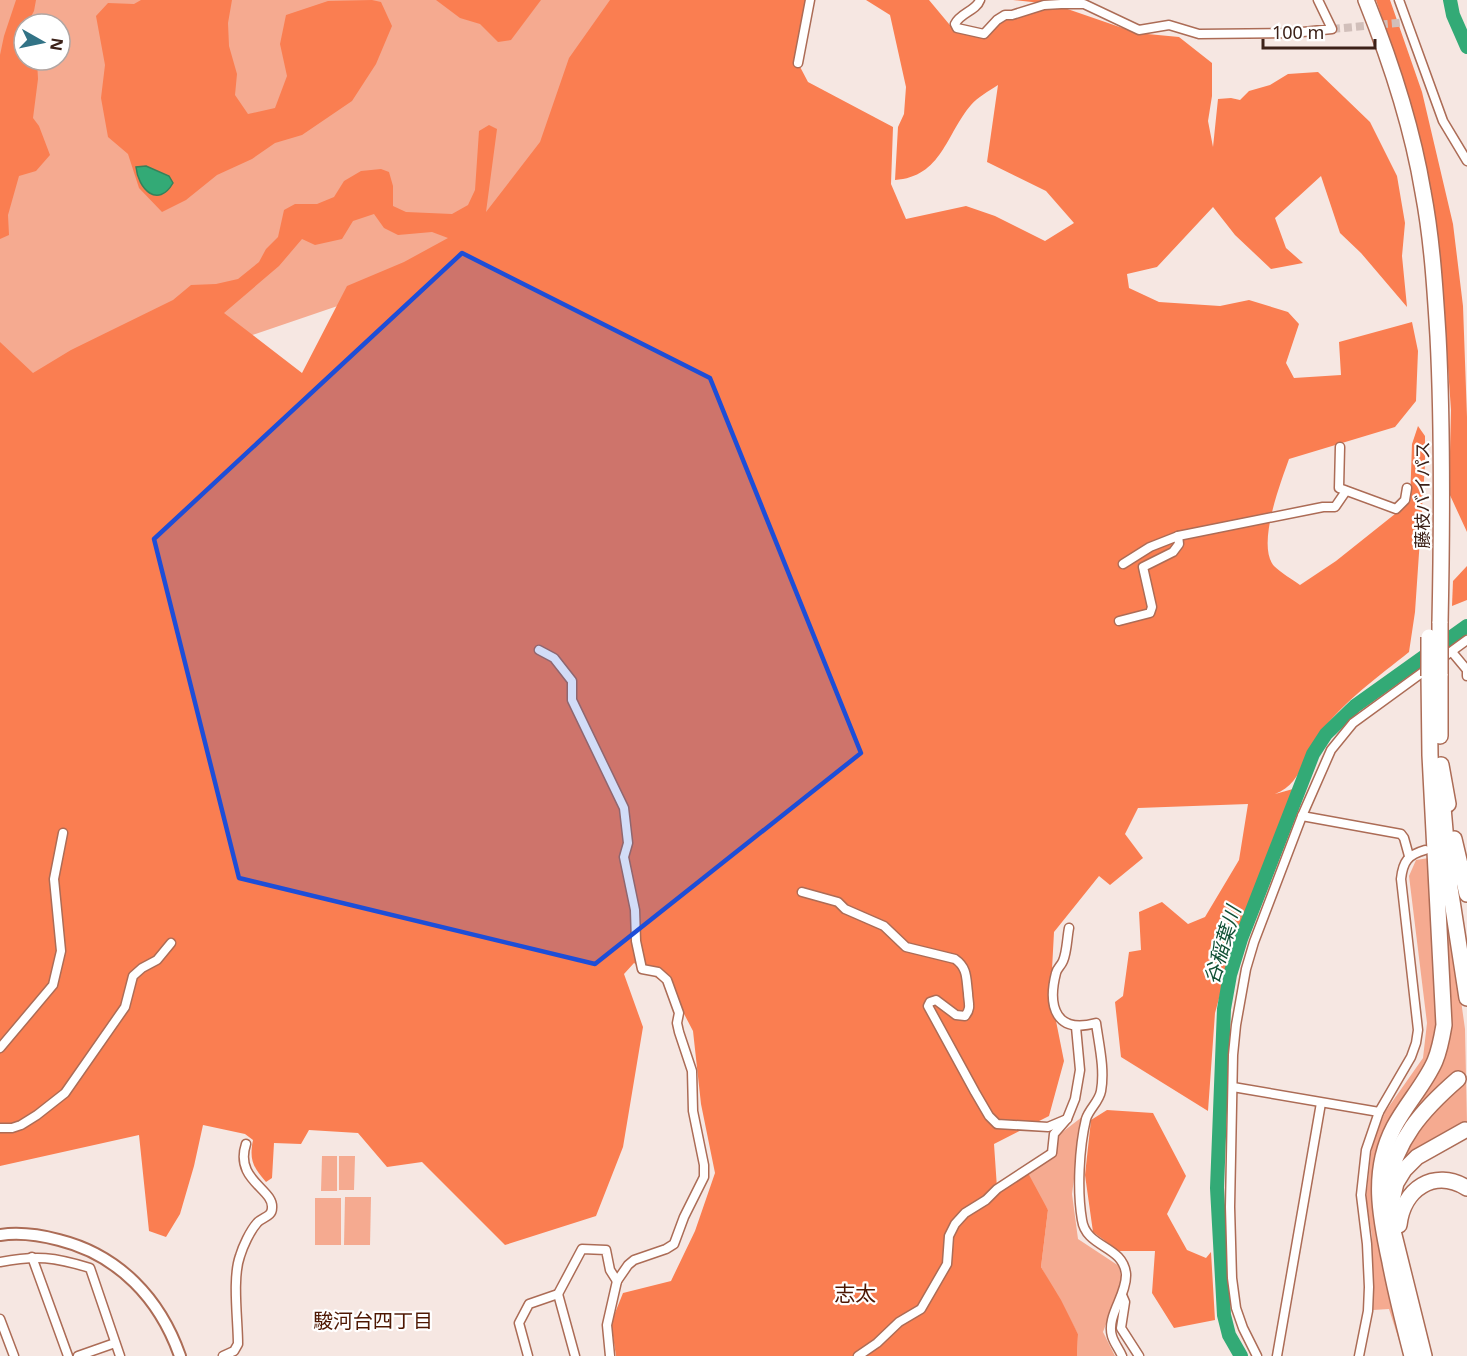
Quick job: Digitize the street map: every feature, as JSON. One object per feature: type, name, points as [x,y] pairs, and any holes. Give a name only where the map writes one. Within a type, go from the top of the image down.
[{"type":"highway","name":"藤枝バイパス","points":[[1366,0],[1398,87],[1423,190],[1431,239],[1441,425],[1442,530],[1434,675],[1450,888],[1467,998]]},
{"type":"highway","points":[[1424,1356],[1417,1323],[1382,1223],[1378,1190],[1383,1155],[1394,1127],[1436,1059],[1444,1025],[1431,766],[1434,675]]},
{"type":"highway","points":[[1441,765],[1458,864],[1467,894]]},
{"type":"highway","points":[[1382,1223],[1384,1196],[1390,1170],[1398,1150],[1420,1116],[1458,1079]]},
{"type":"highway","points":[[1412,1356],[1393,1251],[1391,1212],[1396,1184],[1404,1170],[1417,1157],[1465,1130]]},
{"type":"highway","points":[[1393,1251],[1400,1212],[1406,1199],[1416,1189],[1428,1182],[1443,1180],[1456,1182],[1467,1188]]},
{"type":"street","points":[[798,63],[810,0]]},
{"type":"street","points":[[980,0],[978,5],[957,20],[955,24],[957,28],[984,34],[1005,15],[1044,5],[1084,4],[1139,30],[1169,25],[1199,34],[1293,33],[1332,29],[1318,0]]},
{"type":"street","points":[[1399,0],[1439,113],[1467,161]]},
{"type":"street","points":[[1340,447],[1339,488],[1396,508],[1405,500],[1407,488]]},
{"type":"street","points":[[1123,564],[1150,547],[1178,536],[1323,507],[1335,507],[1346,491]]},
{"type":"street","points":[[1119,621],[1150,613],[1152,607],[1143,567],[1173,552],[1179,544],[1178,536]]},
{"type":"street","points":[[1257,1356],[1236,1308],[1232,1278],[1230,1207],[1233,1088],[1236,1024],[1246,969],[1254,942],[1322,766],[1342,735],[1353,723],[1467,640]]},
{"type":"street","points":[[539,650],[554,658],[572,681],[572,700],[624,808],[628,843],[624,858],[635,910],[636,941],[642,969],[658,972],[667,980],[679,1013],[677,1023],[692,1071],[693,1111],[704,1165],[704,1177],[684,1217],[674,1244],[634,1260],[617,1281],[607,1324],[610,1356]]},
{"type":"street","points":[[1452,651],[1467,670],[1467,676]]},
{"type":"street","points":[[1302,816],[1401,834],[1409,856]]},
{"type":"street","points":[[0,1048],[53,985],[62,951],[54,879],[63,833]]},
{"type":"street","points":[[1359,1356],[1368,1311],[1369,1287],[1361,1195],[1362,1171],[1366,1150],[1379,1112],[1411,1057],[1416,1043],[1418,1030],[1401,879],[1402,866],[1409,856],[1425,850]]},
{"type":"street","points":[[802,892],[838,902],[845,909],[884,926],[906,947],[955,959],[961,963],[968,977],[970,1003],[965,1016],[956,1015],[936,1000],[930,1002],[928,1006],[989,1116],[997,1124],[1048,1127],[1067,1119]]},
{"type":"street","points":[[1069,928],[1063,963],[1055,974],[1054,1005],[1059,1018],[1066,1024],[1076,1027],[1096,1023],[1103,1079],[1101,1095],[1086,1117],[1079,1188],[1084,1232],[1113,1252],[1123,1263],[1126,1274],[1122,1294],[1110,1328],[1122,1356]]},
{"type":"street","points":[[0,1128],[21,1125],[65,1093],[125,1007],[133,976],[157,960],[171,944]]},
{"type":"street","points":[[858,1356],[877,1343],[899,1322],[921,1309],[947,1264],[949,1236],[955,1224],[986,1200],[996,1189],[1052,1154],[1054,1134],[1067,1119],[1075,1099],[1080,1070],[1076,1027]]},
{"type":"street","points":[[1233,1088],[1379,1112]]},
{"type":"street","points":[[1277,1356],[1321,1102]]},
{"type":"street","points":[[223,1356],[234,1351],[238,1344],[237,1279],[240,1255],[257,1222],[270,1215],[272,1210],[270,1199],[247,1171],[243,1162],[246,1144]]},
{"type":"street","points":[[0,1235],[45,1236],[77,1245],[104,1257],[140,1287],[156,1307],[166,1323],[180,1356]]},
{"type":"street","points":[[528,1356],[519,1323],[529,1304],[558,1294],[582,1249],[606,1250],[610,1270],[617,1281]]},
{"type":"street","points":[[0,1262],[32,1257],[62,1260],[90,1268],[120,1356]]},
{"type":"street","points":[[32,1257],[68,1356]]},
{"type":"street","points":[[558,1294],[575,1356]]},
{"type":"street","points":[[1122,1294],[1125,1302],[1121,1328],[1140,1356]]},
{"type":"street","points":[[0,1319],[14,1356]]},
{"type":"street","points":[[78,1356],[115,1343]]},
{"type":"highlighted area","points":[[462,253],[710,378],[861,753],[595,964],[239,878],[154,539]]},
{"type":"shaded area","points":[[0,0],[638,0],[493,253],[85,392],[0,363]]},
{"type":"shaded area","points":[[16,0],[36,0],[33,12],[12,12]]},
{"type":"shaded area","points":[[141,0],[232,0],[228,23],[229,46],[237,74],[235,95],[248,114],[275,108],[287,76],[280,44],[286,15],[328,1],[372,0],[381,2],[392,26],[376,64],[352,101],[302,135],[275,143],[252,159],[217,175],[186,200],[162,212],[139,188],[128,154],[108,137],[101,98],[105,65],[96,16],[108,3],[134,4]]},
{"type":"shaded area","points":[[436,0],[541,0],[511,40],[498,42],[480,24],[460,18]]},
{"type":"shaded area","points":[[610,0],[812,0],[798,63],[808,82],[893,127],[891,184],[906,219],[966,206],[995,216],[1045,241],[1074,223],[1046,191],[987,162],[998,85],[971,105],[933,163],[911,177],[895,180],[898,127],[904,114],[906,87],[890,15],[866,0],[929,0],[954,30],[986,36],[999,16],[1050,4],[1013,0],[1055,0],[1053,4],[1137,33],[1179,37],[1212,63],[1212,96],[1208,121],[1213,147],[1218,99],[1240,100],[1249,91],[1270,85],[1288,74],[1318,72],[1370,122],[1397,176],[1405,223],[1402,256],[1407,307],[1361,253],[1340,233],[1321,176],[1275,218],[1286,248],[1303,263],[1271,269],[1235,235],[1213,207],[1157,267],[1127,274],[1129,288],[1159,302],[1220,306],[1249,300],[1288,312],[1299,324],[1286,363],[1294,378],[1341,375],[1339,342],[1412,322],[1418,351],[1416,401],[1395,427],[1289,459],[1272,513],[1269,529],[1269,556],[1274,566],[1300,585],[1336,561],[1410,502],[1412,444],[1418,426],[1425,436],[1425,465],[1415,612],[1409,652],[1340,710],[1320,733],[1297,776],[1284,789],[1275,794],[1293,789],[1235,940],[1215,1013],[1208,1111],[1121,1057],[1115,1002],[1123,996],[1129,952],[1141,950],[1139,912],[1162,902],[1188,924],[1205,917],[1239,860],[1248,804],[1138,808],[1125,834],[1143,858],[1110,885],[1099,876],[1054,932],[1050,1007],[1056,1021],[1064,1061],[1049,1116],[994,1144],[997,1188],[1028,1173],[1048,1210],[1041,1267],[1078,1334],[1077,1356],[616,1356],[611,1323],[623,1293],[671,1281],[695,1231],[715,1173],[701,1104],[693,1031],[670,987],[634,963],[624,974],[643,1027],[623,1147],[596,1216],[505,1245],[422,1162],[387,1167],[358,1133],[309,1130],[301,1144],[274,1143],[272,1178],[266,1182],[253,1163],[253,1140],[245,1134],[203,1125],[180,1214],[166,1237],[149,1231],[139,1135],[0,1166],[0,342],[33,373],[71,350],[173,300],[191,285],[216,284],[238,279],[259,262],[266,249],[278,237],[284,210],[295,204],[317,204],[334,197],[344,181],[361,171],[381,169],[389,172],[393,186],[393,206],[406,212],[452,214],[468,205],[475,190],[479,131],[489,125],[497,129],[486,212],[540,142],[569,58]],"holes":[[[374,214],[384,228],[398,235],[432,232],[448,238],[404,262],[347,286],[302,373],[224,313],[279,266],[302,239],[315,245],[342,239],[353,221]]]},
{"type":"shaded area","points":[[1376,0],[1390,0],[1422,92],[1453,224],[1463,306],[1467,417],[1467,532],[1449,493],[1451,410],[1440,255],[1429,182],[1410,101]]},
{"type":"shaded area","points":[[12,12],[12,72],[38,72],[33,118],[39,126],[50,155],[36,171],[19,176],[8,215],[9,235],[0,239],[0,55]]},
{"type":"shaded area","points":[[146,166],[169,176],[173,183],[161,195],[150,193],[141,182],[136,167]]},
{"type":"shaded area","points":[[1467,566],[1467,600],[1452,606],[1453,581]]},
{"type":"shaded area","points":[[1429,858],[1439,1030],[1430,1063],[1393,1124],[1410,1356],[1404,1356],[1389,1309],[1373,1310],[1372,1236],[1366,1198],[1372,1146],[1385,1112],[1423,1058],[1427,1023],[1409,876],[1416,860]]},
{"type":"shaded area","points":[[1443,872],[1465,1029],[1467,1124],[1395,1179],[1402,1136],[1390,1142],[1438,1063]]},
{"type":"shaded area","points":[[1107,1110],[1153,1113],[1186,1176],[1167,1214],[1187,1250],[1206,1258],[1211,1252],[1215,1320],[1174,1328],[1152,1293],[1155,1251],[1119,1251],[1093,1232],[1085,1175],[1091,1120]]},
{"type":"shaded area","points":[[1082,1117],[1072,1194],[1078,1239],[1119,1266],[1122,1282],[1103,1332],[1115,1356],[1077,1356],[1078,1334],[1041,1267],[1048,1210],[1026,1178],[1056,1137]]},
{"type":"shaded area","points":[[322,1156],[337,1156],[337,1191],[321,1191]]},
{"type":"shaded area","points":[[339,1156],[355,1156],[354,1190],[339,1190]]},
{"type":"shaded area","points":[[345,1197],[371,1197],[370,1245],[344,1245]]},
{"type":"shaded area","points":[[315,1198],[341,1198],[341,1245],[315,1245]]},
{"type":"waterway","points":[[1450,0],[1453,15],[1467,47]]},
{"type":"waterway","name":"谷稲葉川","points":[[1241,1356],[1229,1335],[1224,1315],[1217,1188],[1224,1009],[1230,975],[1241,939],[1313,754],[1326,734],[1355,706],[1467,626]]},
{"type":"tunnel","points":[[1332,29],[1408,22]]},
{"type":"district","name":"志太","points":[[855,1293]]},
{"type":"district","name":"駿河台四丁目","points":[[373,1320]]}]
